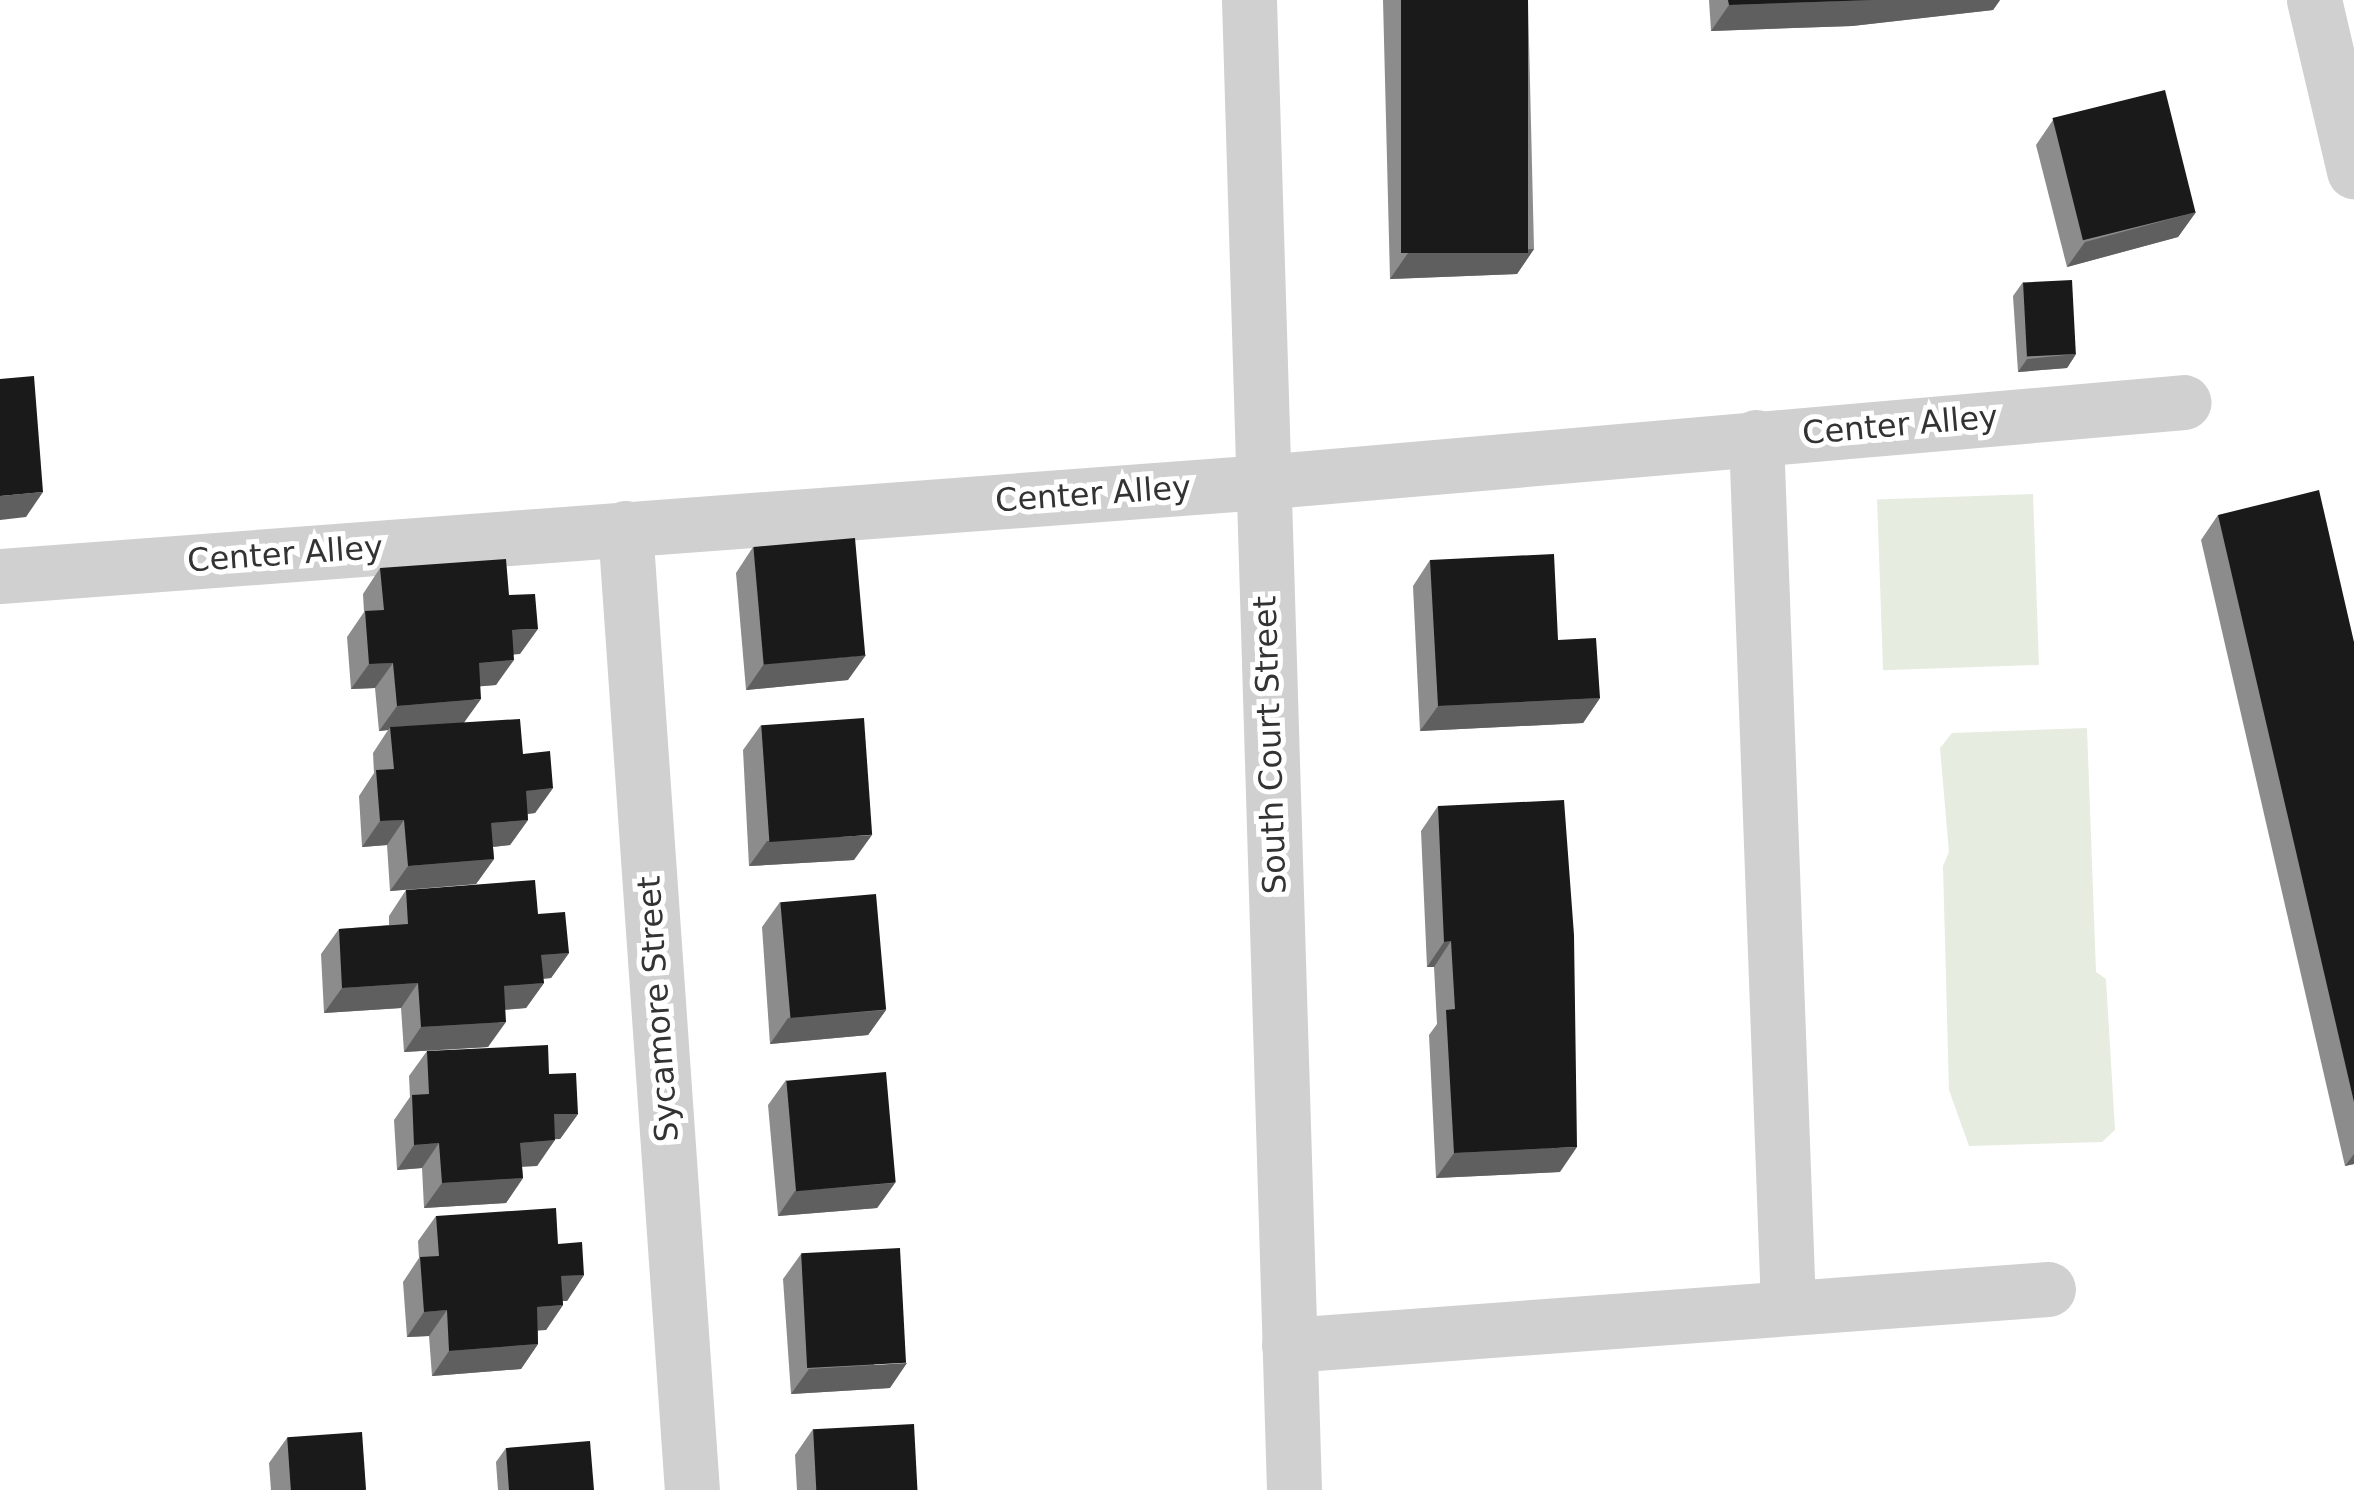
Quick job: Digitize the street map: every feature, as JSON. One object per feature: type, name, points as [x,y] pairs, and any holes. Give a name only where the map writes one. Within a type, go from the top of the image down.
[{"type":"street","name":"South Court Street","points":[[1250,0],[1261,482],[1294,1490]]},
{"type":"street","points":[[2314,0],[2354,171]]},
{"type":"street","name":"Center Alley","points":[[0,576],[1261,482],[2184,402]]},
{"type":"street","points":[[1756,437],[1788,1306]]},
{"type":"street","name":"Sycamore Street","points":[[625,528],[692,1490]]},
{"type":"street","points":[[1289,1345],[2048,1289]]},
{"type":"shaded area","points":[[2033,494],[2039,665],[1883,670],[1877,499]]},
{"type":"shaded area","points":[[2087,728],[2096,972],[2106,979],[2115,1130],[2102,1142],[1969,1146],[1949,1090],[1943,866],[1949,852],[1940,748],[1952,733]]},
{"type":"building","points":[[1401,0],[1528,0],[1528,253],[1401,253]]},
{"type":"building","points":[[1728,0],[1874,0],[1729,5]]},
{"type":"building","points":[[2165,90],[2195,212],[2083,240],[2052,118]]},
{"type":"building","points":[[2072,280],[2076,354],[2027,356],[2023,283]]},
{"type":"building","points":[[34,376],[43,492],[0,496],[0,379]]},
{"type":"building","points":[[2319,490],[2354,642],[2354,1102],[2218,515]]},
{"type":"building","points":[[855,538],[865,656],[764,664],[753,547]]},
{"type":"building","points":[[1554,554],[1558,640],[1596,638],[1600,698],[1438,706],[1430,560]]},
{"type":"building","points":[[506,559],[509,595],[535,594],[538,629],[512,630],[514,660],[479,663],[481,699],[397,706],[393,663],[369,664],[365,611],[384,610],[380,568]]},
{"type":"building","points":[[864,718],[872,835],[769,842],[761,725]]},
{"type":"building","points":[[520,719],[523,754],[550,751],[553,788],[526,791],[528,820],[491,823],[494,859],[408,866],[404,820],[380,821],[376,770],[394,769],[390,727]]},
{"type":"building","points":[[1564,800],[1574,935],[1577,1147],[1454,1153],[1446,1010],[1455,1009],[1451,941],[1444,942],[1438,806]]},
{"type":"building","points":[[535,880],[538,914],[565,912],[569,953],[541,955],[544,983],[504,986],[506,1022],[421,1027],[418,983],[342,988],[339,929],[408,924],[406,890]]},
{"type":"building","points":[[876,894],[886,1010],[790,1018],[780,902]]},
{"type":"building","points":[[548,1045],[549,1074],[576,1073],[578,1114],[554,1114],[555,1140],[520,1143],[523,1178],[442,1183],[439,1143],[414,1145],[412,1095],[429,1094],[427,1051]]},
{"type":"building","points":[[886,1072],[896,1183],[796,1191],[786,1081]]},
{"type":"building","points":[[556,1208],[558,1244],[582,1242],[584,1275],[561,1276],[563,1305],[537,1307],[538,1344],[449,1351],[447,1310],[424,1312],[420,1257],[439,1256],[436,1216]]},
{"type":"building","points":[[900,1248],[906,1363],[807,1368],[801,1253]]},
{"type":"building","points":[[914,1424],[917,1490],[816,1490],[813,1429]]},
{"type":"building","points":[[362,1432],[366,1490],[291,1490],[287,1437]]},
{"type":"building","points":[[590,1441],[594,1490],[509,1490],[506,1448]]}]
